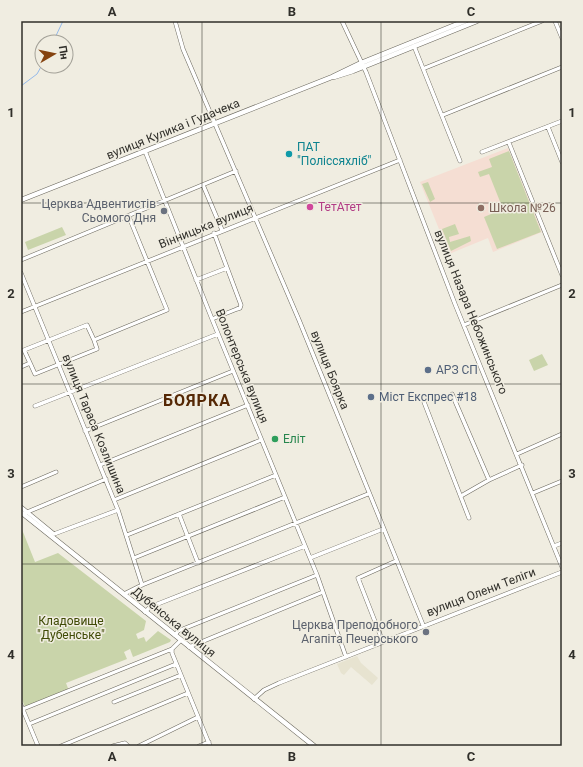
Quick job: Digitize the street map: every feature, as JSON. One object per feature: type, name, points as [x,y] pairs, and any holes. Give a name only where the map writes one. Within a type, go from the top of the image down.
[{"type":"main road","name":"вулиця Кулика і Гудачека","points":[[21,200],[362,65],[466,21]]},
{"type":"main road","name":"вулиця Кулика і Гудачека","points":[[362,65],[477,21]]},
{"type":"main road","name":"Дубенська вулиця","points":[[24,513],[314,746]]},
{"type":"street","name":"вулиця Боярка","points":[[174,21],[183,49],[256,217],[368,494],[423,625]]},
{"type":"street","name":"вулиця Назара Небожинського","points":[[342,21],[362,65],[464,325],[562,566]]},
{"type":"street","points":[[425,68],[542,21]]},
{"type":"street","points":[[556,21],[562,38]]},
{"type":"street","points":[[414,46],[425,68],[460,161]]},
{"type":"street","points":[[443,115],[562,67]]},
{"type":"street","points":[[482,152],[562,122]]},
{"type":"street","points":[[548,127],[562,162]]},
{"type":"street","points":[[509,143],[562,275]]},
{"type":"street","name":"Волонтерська вулиця","points":[[145,151],[196,280],[317,575],[346,657]]},
{"type":"street","name":"Вінницька вулиця","points":[[21,312],[222,230],[400,160]]},
{"type":"street","points":[[21,260],[129,217],[236,171]]},
{"type":"street","points":[[203,185],[222,230]]},
{"type":"street","points":[[94,340],[167,310],[129,217]]},
{"type":"street","points":[[212,319],[240,308],[238,296],[214,234]]},
{"type":"street","points":[[196,280],[227,268]]},
{"type":"street","name":"вулиця Тараса Козлишина","points":[[21,273],[106,479],[127,534],[142,585]]},
{"type":"street","points":[[464,325],[562,285]]},
{"type":"street","points":[[87,325],[97,349],[35,374],[24,350],[48,340],[87,325]]},
{"type":"street","points":[[35,406],[218,334]]},
{"type":"street","points":[[21,367],[30,363]]},
{"type":"street","points":[[85,431],[233,371]]},
{"type":"street","points":[[452,394],[488,480]]},
{"type":"street","points":[[424,402],[469,518]]},
{"type":"street","points":[[100,465],[248,405]]},
{"type":"street","points":[[517,454],[562,434]]},
{"type":"street","points":[[114,500],[261,440]]},
{"type":"street","points":[[461,496],[488,480],[522,465]]},
{"type":"street","points":[[21,487],[56,472]]},
{"type":"street","points":[[127,534],[276,474]]},
{"type":"street","points":[[24,513],[106,479]]},
{"type":"street","points":[[533,493],[562,481]]},
{"type":"street","points":[[124,594],[198,562],[368,494]]},
{"type":"street","points":[[134,558],[285,497]]},
{"type":"street","points":[[21,507],[24,513],[54,534],[118,510]]},
{"type":"street","points":[[179,514],[198,562]]},
{"type":"street","points":[[310,558],[383,529]]},
{"type":"street","points":[[554,546],[562,543]]},
{"type":"street","points":[[146,612],[150,607],[305,546]]},
{"type":"street","points":[[383,642],[358,578],[396,561]]},
{"type":"street","name":"вулиця Олени Теліги","points":[[254,699],[264,690],[423,625],[562,572]]},
{"type":"street","points":[[175,635],[178,630],[317,575]]},
{"type":"street","points":[[189,647],[322,592]]},
{"type":"street","points":[[23,709],[172,649],[181,640]]},
{"type":"street","points":[[172,649],[176,664],[209,744],[199,746]]},
{"type":"street","points":[[29,724],[176,664]]},
{"type":"street","points":[[114,702],[181,675]]},
{"type":"street","points":[[61,746],[188,693]]},
{"type":"street","points":[[21,705],[38,746]]},
{"type":"street","points":[[21,718],[26,716]]},
{"type":"street","points":[[139,746],[198,717]]},
{"type":"street","points":[[113,746],[125,742],[128,746]]},
{"type":"shaded area","name":"Школа №26","points":[[508,148],[542,232],[493,252],[488,238],[449,254],[420,182]]},
{"type":"shaded area","points":[[357,656],[361,663],[378,678],[372,685],[351,667],[344,675],[341,673],[337,664]]},
{"type":"green space","points":[[509,151],[541,232],[497,249],[484,217],[508,207],[507,205],[493,210],[492,208],[501,204],[489,174],[480,177],[478,172],[492,167],[489,159]]},
{"type":"green space","points":[[428,182],[435,199],[430,202],[422,184]]},
{"type":"green space","points":[[455,224],[459,234],[449,237],[450,242],[470,236],[471,241],[451,251],[442,229]]},
{"type":"green space","points":[[62,227],[66,235],[28,250],[25,242]]},
{"type":"green space","points":[[542,354],[548,365],[534,371],[529,360]]},
{"type":"green space","name":"Кладовище \"Дубенське\"","points":[[21,527],[35,562],[58,553],[146,621],[144,630],[136,634],[138,639],[144,637],[146,642],[158,631],[171,640],[170,642],[133,657],[130,649],[124,652],[127,659],[66,683],[69,691],[25,707],[21,697]]},
{"type":"waterway","points":[[57,34],[63,21]]},
{"type":"waterway","points":[[21,86],[37,74]]},
{"type":"place","name":"ПАТ \"Поліссяхліб\"","points":[[289,154]]},
{"type":"place","name":"ТетАтет","points":[[310,207]]},
{"type":"place","name":"Школа №26","points":[[481,208]]},
{"type":"place","name":"Церква Адвентистів Сьомого Дня","points":[[164,211]]},
{"type":"place","name":"АРЗ СП","points":[[428,370]]},
{"type":"place","name":"Міст Експрес #18","points":[[371,397]]},
{"type":"place","name":"Еліт","points":[[275,439]]},
{"type":"place","name":"Церква Преподобного Агапіта Печерського","points":[[426,632]]},
{"type":"district","name":"БОЯРКА","points":[[197,400]]}]
